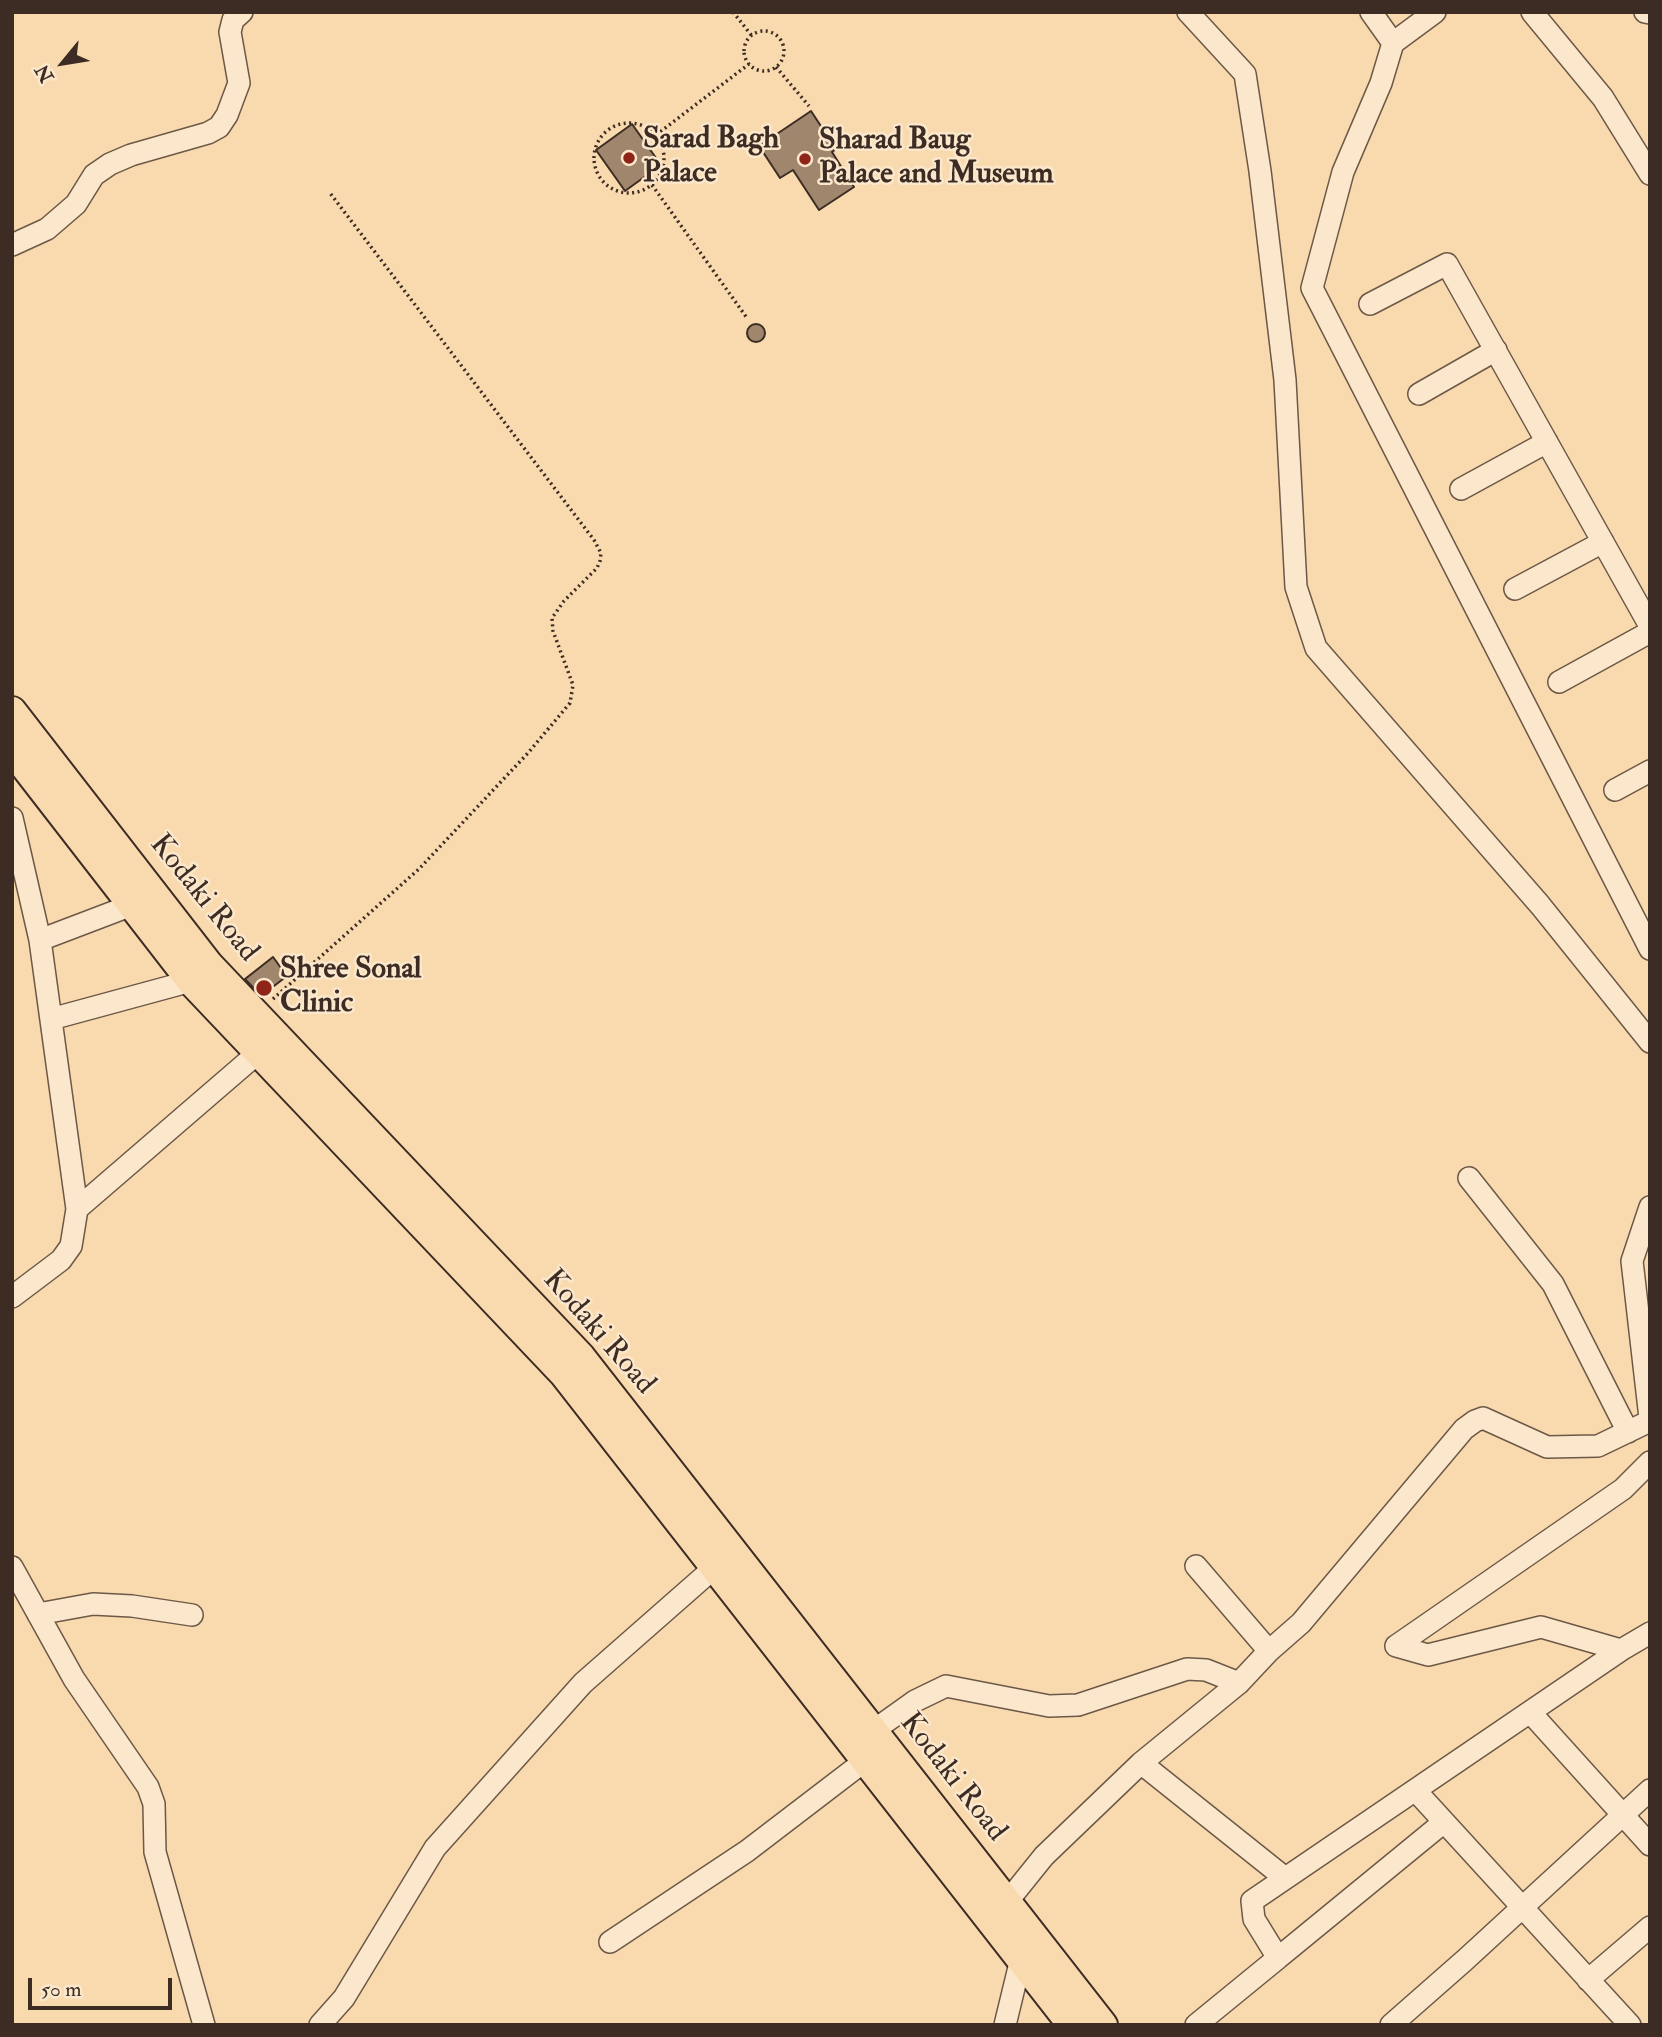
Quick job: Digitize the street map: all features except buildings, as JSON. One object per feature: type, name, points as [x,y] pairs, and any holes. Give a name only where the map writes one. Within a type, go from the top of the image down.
[{"type":"main road","name":"Kodaki Road","points":[[12,711],[209,964],[581,1357],[1103,2025]]},
{"type":"main road","name":"Kodaki Road","points":[[12,750],[191,981],[563,1373],[1072,2025]]},
{"type":"street","points":[[12,245],[47,229],[76,204],[94,175],[110,164],[131,155],[208,133],[219,127],[239,83],[230,32],[233,20],[242,12]]},
{"type":"street","points":[[1188,12],[1245,74],[1260,171],[1285,380],[1296,587],[1316,648],[1540,905],[1650,1042]]},
{"type":"street","points":[[1371,12],[1394,43]]},
{"type":"street","points":[[1435,12],[1394,43],[1381,83],[1343,172],[1312,288],[1650,949]]},
{"type":"street","points":[[1532,12],[1603,97],[1650,174]]},
{"type":"street","points":[[1370,304],[1447,264],[1650,626]]},
{"type":"street","points":[[1419,394],[1496,350]]},
{"type":"street","points":[[1461,489],[1547,442]]},
{"type":"street","points":[[1515,589],[1603,542]]},
{"type":"street","points":[[1559,682],[1650,632]]},
{"type":"street","points":[[1615,789],[1650,771]]},
{"type":"street","points":[[12,818],[40,940],[77,1209],[71,1247],[61,1260],[17,1289]]},
{"type":"street","points":[[40,940],[132,905]]},
{"type":"street","points":[[51,1019],[191,981]]},
{"type":"street","points":[[77,1209],[259,1052]]},
{"type":"street","points":[[1469,1178],[1553,1284],[1628,1432]]},
{"type":"street","points":[[1006,1902],[1044,1856],[1142,1763],[1239,1684],[1269,1651],[1301,1623],[1464,1429],[1483,1418],[1547,1447],[1598,1446],[1650,1420],[1632,1261],[1650,1207]]},
{"type":"street","points":[[1620,1650],[1541,1627],[1428,1655],[1396,1646],[1623,1489],[1650,1462]]},
{"type":"street","points":[[1196,1566],[1269,1651]]},
{"type":"street","points":[[320,2025],[344,1998],[435,1848],[583,1683],[715,1567]]},
{"type":"street","points":[[13,1569],[74,1679],[148,1787],[154,1804],[155,1852],[204,2025]]},
{"type":"street","points":[[38,1614],[93,1604],[132,1606],[192,1615]]},
{"type":"street","points":[[1278,1958],[1254,1919],[1252,1901],[1620,1650],[1650,1633]]},
{"type":"street","points":[[873,1731],[915,1701],[946,1686],[1049,1706],[1078,1705],[1187,1669],[1206,1670],[1239,1684]]},
{"type":"street","points":[[1530,1712],[1650,1845]]},
{"type":"street","points":[[610,1942],[747,1851],[866,1760]]},
{"type":"street","points":[[1142,1763],[1285,1878]]},
{"type":"street","points":[[1415,1790],[1630,2025]]},
{"type":"street","points":[[1391,2025],[1650,1790]]},
{"type":"street","points":[[1196,2025],[1444,1822]]},
{"type":"street","points":[[1588,1980],[1650,1927]]},
{"type":"street","points":[[1005,2025],[1021,1959]]},
{"type":"path","points":[[733,12],[752,36]]},
{"type":"path","points":[[766,32],[780,39],[784,54],[776,67],[762,71],[748,64],[744,49],[752,36],[766,32]]},
{"type":"path","points":[[656,135],[748,64]]},
{"type":"path","points":[[776,67],[809,106]]},
{"type":"path","points":[[632,122],[645,126],[656,135],[663,147],[664,161],[660,174],[652,185],[639,192],[626,193],[613,189],[602,180],[595,168],[594,154],[598,141],[606,130],[632,122]]},
{"type":"path","points":[[652,185],[747,318]]},
{"type":"path","points":[[256,1014],[419,869],[570,703],[573,685],[553,631],[552,618],[564,601],[597,568],[601,553],[594,540],[330,193]]},
{"type":"place","name":"Sarad Bagh Palace","points":[[629,158]]},
{"type":"place","name":"Sharad Baug Palace and Museum","points":[[805,159]]},
{"type":"place","name":"Shree Sonal Clinic","points":[[264,988]]}]
